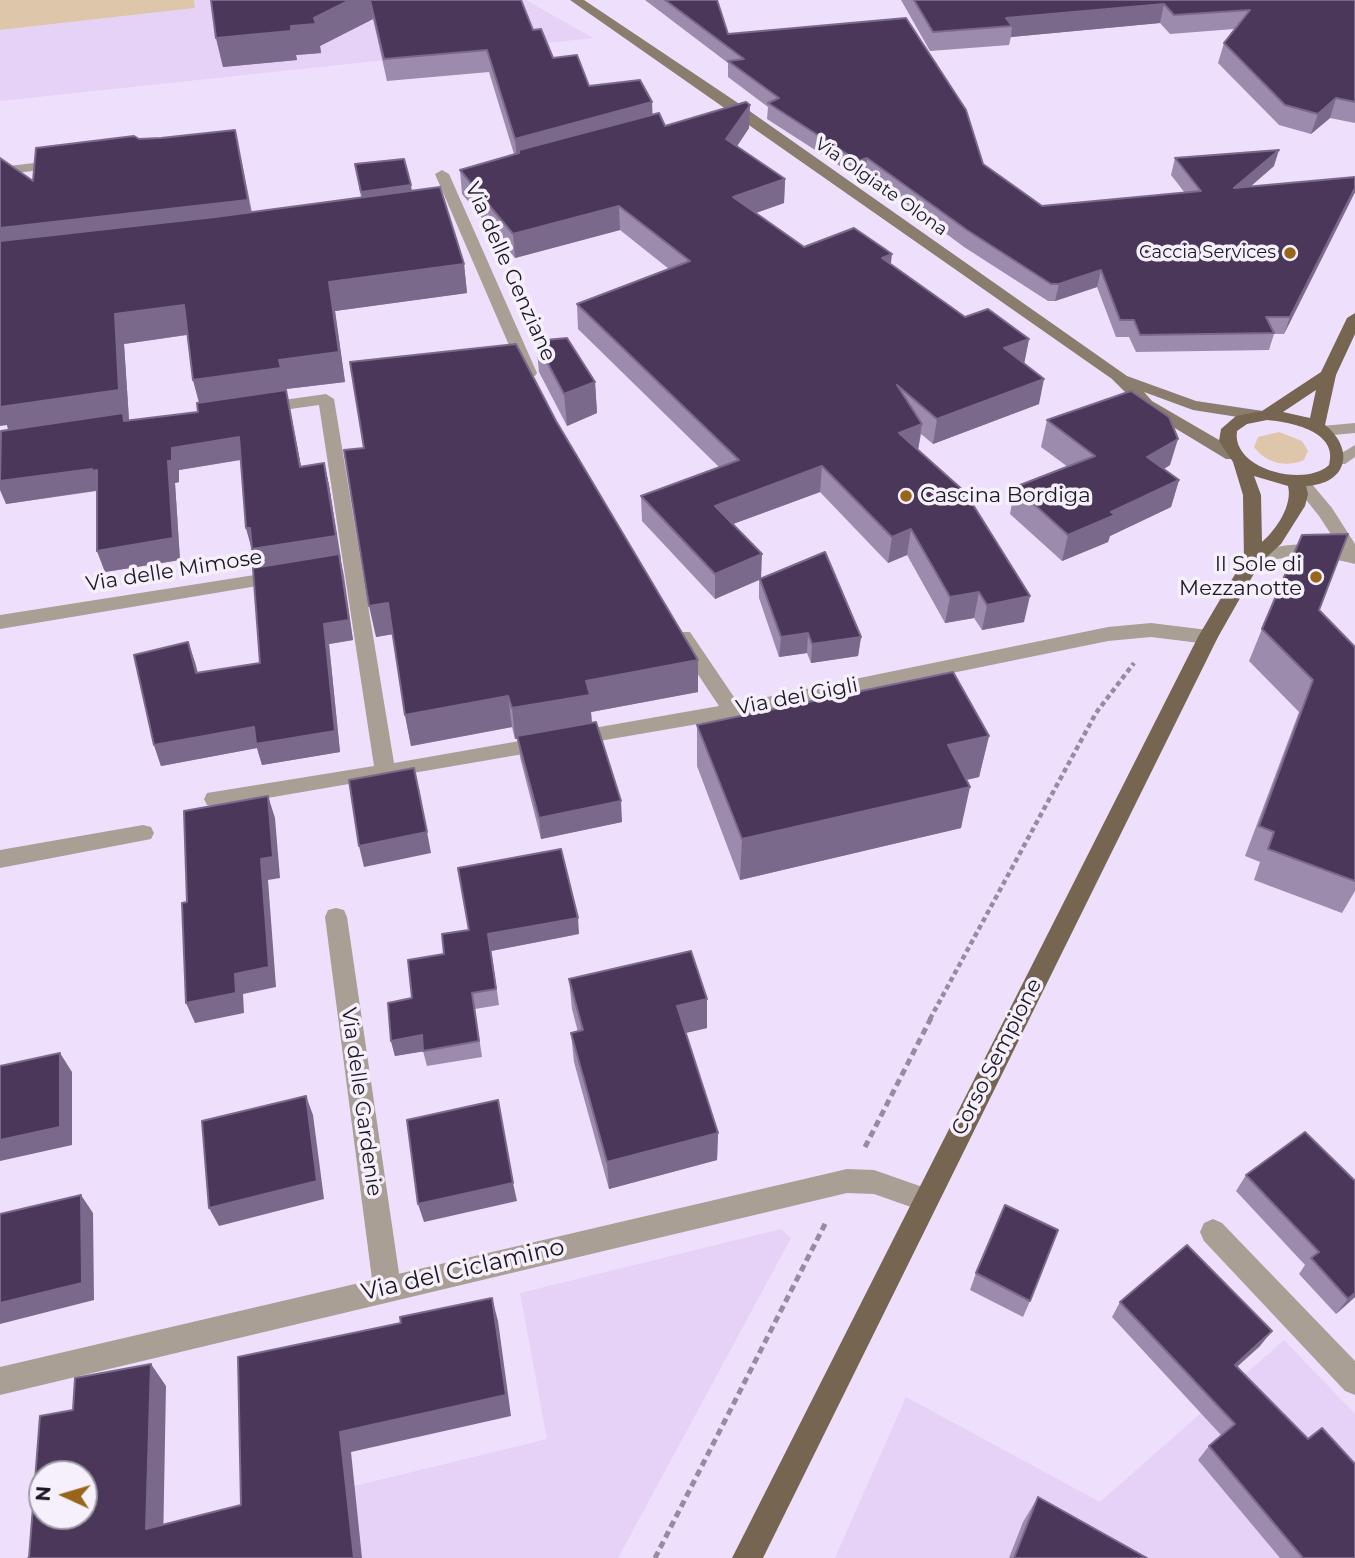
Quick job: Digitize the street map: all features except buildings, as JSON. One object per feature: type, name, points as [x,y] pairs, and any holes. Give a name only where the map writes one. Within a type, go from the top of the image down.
[{"type":"main road","points":[[1319,429],[1328,375],[1355,318]]},
{"type":"main road","points":[[1262,415],[1328,375]]},
{"type":"main road","points":[[1237,459],[1264,476],[1298,482],[1328,474],[1336,468],[1339,460],[1334,442],[1319,429],[1291,417],[1262,415],[1244,418],[1230,428],[1227,444],[1237,459],[1252,495],[1253,559]]},
{"type":"main road","name":"Corso Sempione","points":[[747,1558],[1208,637],[1253,559],[1275,540],[1296,506],[1298,482]]},
{"type":"street","name":"Via Olgiate Olona","points":[[576,0],[736,108],[1118,376],[1146,404],[1237,459]]},
{"type":"street","points":[[719,113],[736,108]]},
{"type":"street","points":[[0,171],[69,163]]},
{"type":"street","name":"Via delle Genziane","points":[[450,182],[449,207],[535,387]]},
{"type":"street","name":"Via Olgiate Olona","points":[[1118,376],[1194,405],[1262,415]]},
{"type":"street","points":[[247,410],[326,399],[385,772]]},
{"type":"street","points":[[1319,429],[1355,428]]},
{"type":"street","points":[[1339,460],[1355,450]]},
{"type":"street","points":[[1298,482],[1326,512],[1355,558]]},
{"type":"street","points":[[1253,559],[1298,547],[1331,551],[1355,558]]},
{"type":"street","points":[[334,569],[354,565]]},
{"type":"street","name":"Via delle Mimose","points":[[0,622],[294,575]]},
{"type":"street","points":[[672,618],[733,710]]},
{"type":"street","name":"Via dei Gigli","points":[[215,799],[385,772],[733,710],[1129,631],[1151,630],[1208,637]]},
{"type":"street","points":[[0,859],[142,834]]},
{"type":"street","name":"Via delle Gardenie","points":[[336,917],[387,1287]]},
{"type":"street","name":"Via del Ciclamino","points":[[0,1381],[387,1287],[846,1181],[873,1182],[925,1200]]},
{"type":"street","points":[[1213,1232],[1355,1381]]},
{"type":"path","points":[[864,1148],[939,1001],[1089,724],[1136,660]]},
{"type":"path","points":[[655,1558],[830,1214]]},
{"type":"shaded area","points":[[0,0],[194,0],[195,8],[0,30]]},
{"type":"shaded area","points":[[194,0],[526,0],[593,38],[0,101],[0,30],[195,8]]},
{"type":"shaded area","points":[[1279,432],[1302,441],[1308,451],[1304,460],[1284,464],[1264,457],[1254,447],[1258,437]]},
{"type":"shaded area","points":[[781,1229],[791,1238],[618,1558],[60,1558],[547,1439],[520,1293]]},
{"type":"shaded area","points":[[1284,1340],[1355,1414],[1355,1558],[835,1558],[906,1397],[1100,1502]]},
{"type":"place","name":"Caccia Services","points":[[1290,253]]},
{"type":"place","name":"Cascina Bordiga","points":[[906,496]]},
{"type":"place","name":"Il Sole di Mezzanotte","points":[[1316,577]]}]
